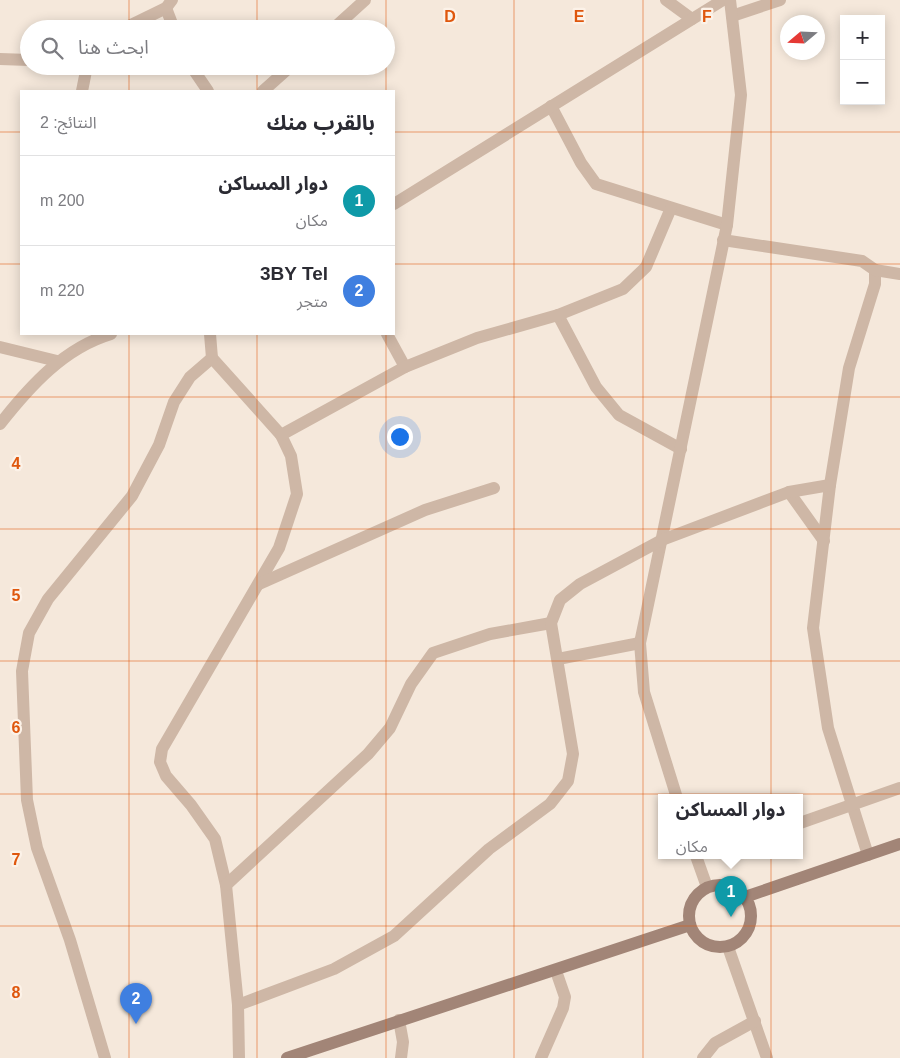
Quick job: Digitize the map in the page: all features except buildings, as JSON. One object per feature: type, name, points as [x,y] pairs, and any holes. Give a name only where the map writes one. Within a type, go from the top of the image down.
[{"type":"street","points":[[343,20],[365,0]]},
{"type":"street","points":[[666,0],[692,19]]},
{"type":"street","points":[[395,203],[724,0]]},
{"type":"street","points":[[676,794],[644,692],[640,643],[722,240],[727,224],[741,96],[730,0]]},
{"type":"street","points":[[732,16],[780,0]]},
{"type":"street","points":[[140,20],[169,4],[172,20]]},
{"type":"street","points":[[0,59],[20,60]]},
{"type":"street","points":[[82,90],[85,75]]},
{"type":"street","points":[[197,75],[207,90]]},
{"type":"street","points":[[264,90],[281,75]]},
{"type":"street","points":[[551,106],[580,163],[596,184],[727,224]]},
{"type":"street","points":[[281,435],[404,367],[477,338],[558,315],[623,289],[646,267],[671,208]]},
{"type":"street","points":[[722,240],[862,261],[875,270],[900,274]]},
{"type":"street","points":[[868,855],[828,728],[813,628],[830,485],[849,368],[875,284],[875,270]]},
{"type":"street","points":[[558,315],[596,387],[619,415],[681,449]]},
{"type":"street","points":[[0,424],[57,361],[97,338],[108,335]]},
{"type":"street","points":[[210,335],[212,358],[281,435],[291,456],[297,494],[280,548],[162,749],[160,762],[166,776],[191,805],[215,839],[226,885],[238,1005],[239,1058]]},
{"type":"street","points":[[388,335],[404,367]]},
{"type":"street","points":[[0,347],[57,361]]},
{"type":"street","points":[[105,1058],[70,940],[36,848],[27,800],[22,672],[29,633],[48,599],[132,496],[159,444],[174,402],[190,377],[212,358]]},
{"type":"street","points":[[238,1005],[334,969],[394,936],[489,849],[550,804],[568,781],[573,754],[551,623],[560,600],[580,584],[662,540],[789,492],[830,485]]},
{"type":"street","points":[[259,584],[425,510],[494,488]]},
{"type":"street","points":[[789,492],[824,541]]},
{"type":"street","points":[[226,885],[368,754],[390,728],[411,684],[433,653],[490,634],[551,623]]},
{"type":"street","points":[[558,659],[640,643]]},
{"type":"street","points":[[803,822],[900,788]]},
{"type":"street","points":[[746,897],[900,844]]},
{"type":"street","points":[[697,859],[707,887]]},
{"type":"street","points":[[717,885],[728,886],[738,890],[746,897],[752,916],[750,926],[745,935],[728,947],[709,946],[694,934],[690,925],[690,907],[699,892],[707,887],[717,885]]},
{"type":"street","points":[[286,1058],[399,1020],[556,971],[690,925]]},
{"type":"street","points":[[728,947],[767,1058]]},
{"type":"street","points":[[541,1058],[564,1008],[565,997],[556,971]]},
{"type":"street","points":[[399,1020],[403,1042],[401,1058]]},
{"type":"street","points":[[703,1058],[715,1043],[755,1021]]},
{"type":"place","name":"دوار المساكن","points":[[731,917]]},
{"type":"place","name":"3BY Tel","points":[[136,1024]]}]
